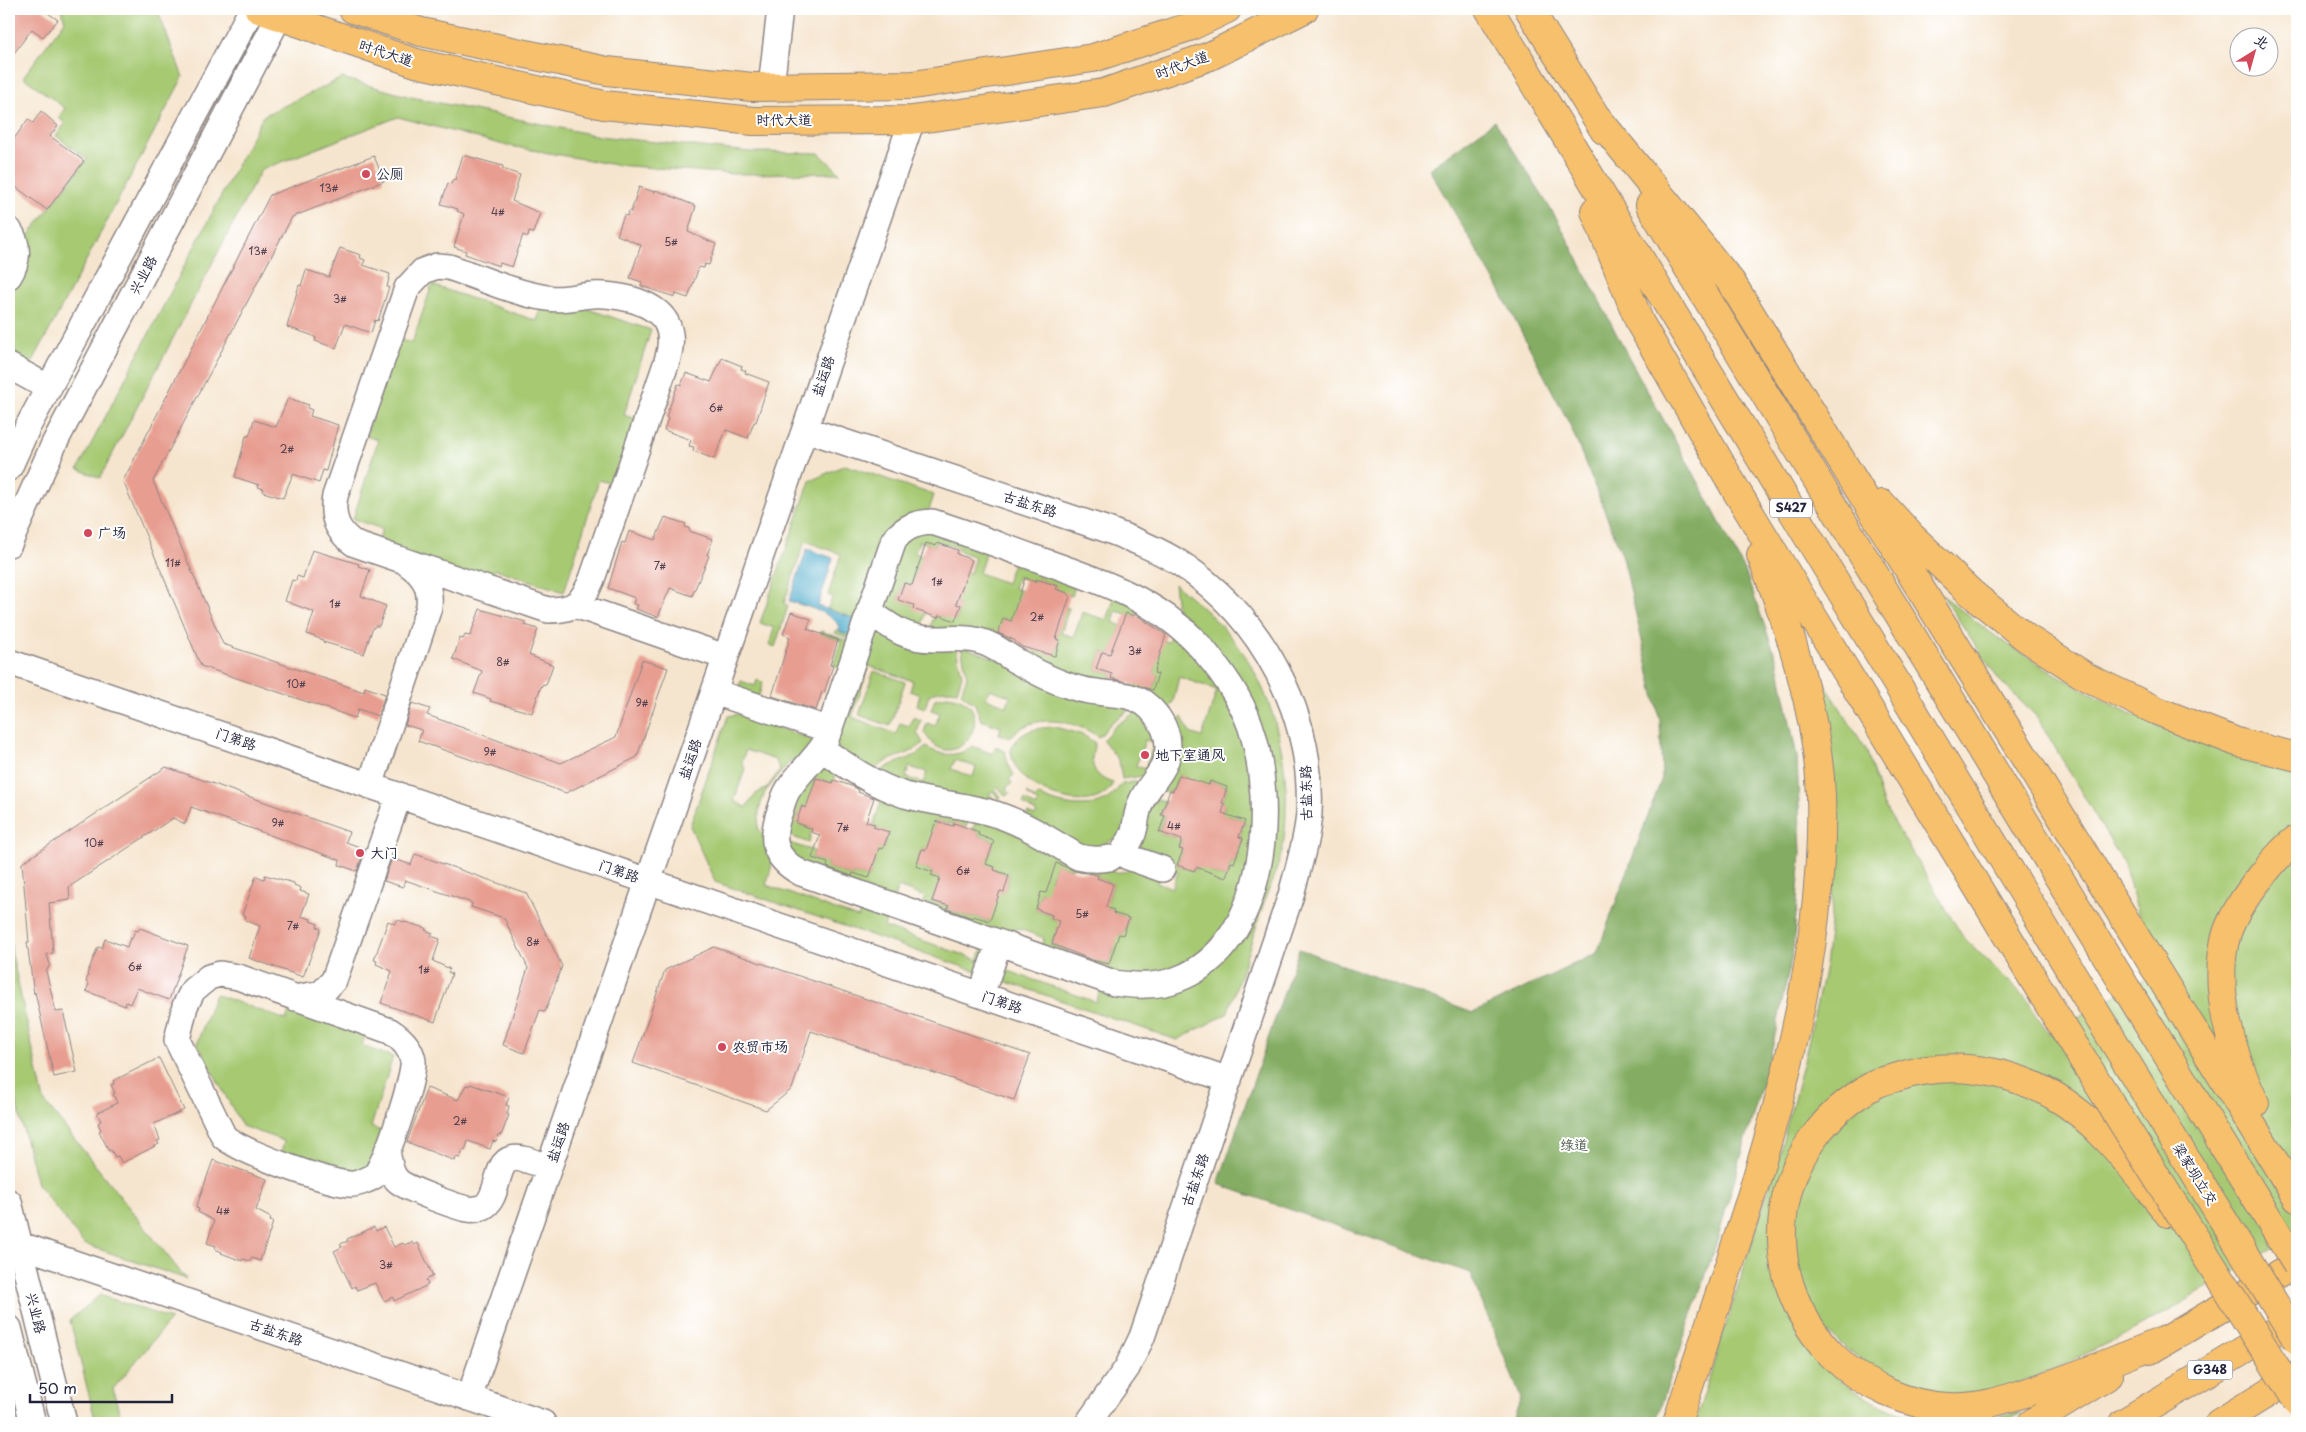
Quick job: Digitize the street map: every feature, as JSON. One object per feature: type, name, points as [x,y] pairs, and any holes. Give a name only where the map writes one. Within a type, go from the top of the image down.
[{"type":"main road","points":[[353,9],[421,32],[607,71],[752,87],[912,85],[1093,58],[1189,27],[1227,9]]},
{"type":"main road","name":"时代大道","points":[[274,11],[416,63],[604,104],[752,121],[912,120],[1104,93],[1210,56],[1304,9]]},
{"type":"main road","name":"S427","points":[[1489,9],[1564,133]]},
{"type":"main road","name":"S427","points":[[1529,9],[2126,988],[2297,1264]]},
{"type":"main road","points":[[1594,114],[1731,282],[2297,1198]]},
{"type":"main road","points":[[1564,133],[1640,323],[1737,492],[2062,1026],[2297,1401]]},
{"type":"main road","name":"梁家坝立交","points":[[1564,133],[2093,1008],[2297,1340]]},
{"type":"main road","points":[[1839,457],[1914,538],[1970,592],[2025,637],[2088,678],[2155,710],[2237,742],[2297,757]]},
{"type":"main road","points":[[1677,1423],[1758,1169],[1787,1064],[1809,966],[1819,890],[1821,793],[1812,720],[1794,650],[1774,587],[1737,492]]},
{"type":"main road","points":[[2297,839],[2269,866],[2244,898],[2227,934],[2221,974],[2226,1020],[2245,1083],[2297,1190]]},
{"type":"main road","points":[[2165,1340],[2059,1382],[1997,1402],[1949,1408],[1903,1399],[1866,1383],[1840,1363],[1817,1340],[1790,1288],[1781,1251],[1784,1208],[1794,1168],[1813,1137],[1838,1109],[1875,1084],[1919,1070],[1957,1068],[2009,1075],[2053,1095],[2097,1130],[2134,1171],[2224,1284]]},
{"type":"main road","points":[[2032,1423],[2165,1340],[2297,1264]]},
{"type":"main road","name":"G348","points":[[2123,1423],[2297,1318]]},
{"type":"main road","points":[[2219,1423],[2297,1375]]},
{"type":"street","points":[[9,468],[49,388],[252,9]]},
{"type":"street","points":[[771,87],[780,9]]},
{"type":"street","name":"兴业路","points":[[9,544],[55,442],[274,11]]},
{"type":"street","name":"盐运路","points":[[469,1398],[912,120]]},
{"type":"street","points":[[9,230],[17,253],[14,268],[9,276]]},
{"type":"street","points":[[437,266],[449,267],[534,296],[566,300],[591,295],[613,295],[636,301],[661,315],[670,334],[670,350],[592,579],[581,602],[560,610],[548,610],[471,585],[355,544],[346,538],[336,523],[333,506],[407,288],[423,271],[437,266]]},
{"type":"street","points":[[9,366],[49,388]]},
{"type":"street","name":"古盐东路","points":[[805,428],[1102,528],[1148,546],[1181,564],[1212,587],[1260,641],[1278,670],[1303,741],[1308,813],[1303,852],[1291,895],[1142,1337],[1127,1368],[1088,1423]]},
{"type":"street","points":[[919,523],[937,524],[1105,583],[1146,603],[1180,626],[1211,660],[1233,692],[1249,724],[1260,764],[1264,829],[1254,879],[1239,923],[1228,941],[1204,964],[1177,979],[1151,985],[1134,986],[1098,978],[801,873],[782,859],[776,849],[773,835],[786,793],[826,739],[894,540],[902,530],[919,523]]},
{"type":"street","points":[[370,786],[428,607],[429,599],[426,582],[420,573],[406,562]]},
{"type":"street","points":[[428,607],[434,598],[448,587],[471,585]]},
{"type":"street","points":[[575,605],[726,657]]},
{"type":"street","points":[[869,612],[897,632],[907,636],[923,639],[978,640],[990,644],[1031,669],[1063,684],[1098,692],[1125,694],[1145,704],[1157,715],[1167,736],[1167,756],[1161,774],[1140,803],[1136,830],[1121,854]]},
{"type":"street","name":"门第路","points":[[9,662],[1229,1080]]},
{"type":"street","points":[[714,692],[826,739],[857,773],[880,786],[921,799],[959,804],[1001,816],[1033,829],[1078,857],[1093,860],[1121,854],[1162,869]]},
{"type":"street","points":[[296,998],[322,993],[334,980],[398,795]]},
{"type":"street","points":[[981,995],[999,943]]},
{"type":"street","points":[[220,974],[238,977],[296,998],[390,1031],[401,1038],[413,1060],[413,1071],[409,1088],[378,1172],[374,1176],[351,1184],[336,1181],[234,1146],[224,1137],[220,1130],[177,1040],[185,1006],[193,990],[209,977],[220,974]]},
{"type":"street","points":[[336,974],[336,993],[340,1002],[349,1014],[359,1020]]},
{"type":"street","points":[[386,1151],[396,1180],[407,1187],[467,1209],[480,1208],[488,1203],[501,1169],[510,1159],[520,1158],[548,1168]]},
{"type":"street","name":"兴业路","points":[[9,1202],[14,1243],[64,1423]]},
{"type":"street","name":"古盐东路","points":[[14,1243],[543,1423]]},
{"type":"street","points":[[9,1328],[33,1423]]},
{"type":"green space","points":[[61,9],[157,9],[183,77],[31,365],[9,354],[9,286],[22,244],[87,159],[56,136],[65,124],[59,117],[65,108],[23,77],[65,21]]},
{"type":"green space","points":[[342,78],[411,97],[599,136],[750,152],[819,153],[840,173],[735,174],[616,165],[504,145],[398,117],[261,170],[100,478],[78,469],[263,116]]},
{"type":"green space","name":"绿道","points":[[1495,121],[1557,219],[1629,358],[1700,485],[1745,571],[1778,663],[1797,757],[1801,853],[1793,951],[1772,1049],[1714,1251],[1655,1423],[1512,1423],[1521,1398],[1470,1273],[1218,1184],[1299,949],[1473,1013],[1597,953],[1662,778],[1660,721],[1623,557],[1570,425],[1498,287],[1429,169]]},
{"type":"green space","points":[[432,285],[537,321],[545,295],[651,330],[624,415],[636,419],[616,485],[599,480],[564,592],[495,569],[490,582],[377,545],[382,529],[353,519],[378,440],[366,436],[397,339],[412,343]]},
{"type":"green space","points":[[845,465],[934,495],[927,516],[915,517],[853,640],[835,633],[836,630],[850,635],[856,619],[827,609],[833,597],[828,595],[841,554],[805,541],[784,603],[788,606],[775,647],[769,645],[774,628],[760,623],[810,481]]},
{"type":"green space","points":[[918,529],[988,546],[979,573],[1006,583],[1015,557],[1076,583],[1072,596],[1056,589],[1057,586],[1037,579],[1035,582],[1018,577],[1014,588],[1023,592],[1011,621],[1003,618],[998,635],[1014,640],[1013,644],[1024,648],[1021,657],[928,633],[934,616],[938,617],[939,615],[956,620],[960,605],[956,604],[962,571],[970,573],[975,557],[959,551],[960,549],[937,541],[935,546],[919,541],[915,553],[922,556],[912,585],[904,583],[898,599],[914,605],[926,613],[920,631],[882,613],[896,547]]},
{"type":"green space","points":[[1174,584],[1204,609],[1239,646],[1258,678],[1268,700],[1281,748],[1285,772],[1286,797],[1286,822],[1282,853],[1227,1014],[1177,1040],[998,979],[1003,969],[1096,1002],[1102,986],[1121,990],[1232,947],[1268,774],[1178,618]]},
{"type":"green space","points":[[1116,593],[1174,627],[1172,631],[1155,623],[1156,619],[1136,613],[1134,616],[1116,611],[1113,622],[1122,626],[1119,632],[1126,635],[1124,640],[1119,639],[1117,647],[1123,649],[1122,653],[1112,650],[1110,654],[1102,652],[1096,669],[1112,674],[1111,678],[1123,682],[1121,690],[1073,682],[1031,665],[1029,660],[1032,651],[1037,653],[1038,650],[1055,655],[1060,641],[1056,639],[1058,632],[1043,626],[1045,621],[1048,622],[1051,611],[1059,614],[1062,606],[1069,608],[1061,633],[1074,637],[1082,612],[1107,620]]},
{"type":"green space","points":[[1942,595],[2006,643],[2075,685],[2110,703],[2183,736],[2220,750],[2297,771],[2297,1234],[2192,1297],[2111,1341],[2028,1380],[1985,1393],[1970,1395],[1947,1394],[1913,1387],[1883,1374],[1855,1356],[1829,1333],[1808,1350],[1826,1368],[1864,1396],[1884,1407],[1905,1415],[1952,1421],[1978,1420],[2023,1411],[2003,1423],[1695,1423],[1774,1173],[1804,1061],[1825,966],[1832,907],[1834,784],[1829,732],[1816,670],[1866,749],[1883,804],[1963,937],[2024,996],[2049,1034],[2167,966],[2142,927],[2124,864],[2037,717],[1999,680]]},
{"type":"green space","points":[[870,628],[956,648],[962,675],[957,691],[943,690],[929,695],[925,708],[917,705],[920,695],[910,691],[913,681],[869,666],[852,717],[896,734],[900,723],[909,726],[913,717],[921,720],[917,733],[923,743],[909,753],[888,760],[876,769],[870,777],[834,744]]},
{"type":"green space","points":[[821,631],[853,643],[843,669],[833,665],[841,641],[820,633]]},
{"type":"green space","points":[[1172,631],[1179,634],[1201,655],[1223,687],[1245,731],[1258,780],[1259,815],[1256,842],[1244,894],[1236,915],[1225,934],[1212,950],[1195,964],[1175,975],[1151,981],[1122,981],[1108,978],[1039,952],[1044,938],[1017,928],[1012,942],[920,909],[925,897],[898,887],[893,900],[808,870],[798,865],[786,855],[780,840],[814,851],[812,858],[828,863],[827,867],[852,876],[853,873],[869,878],[875,861],[867,858],[869,852],[863,849],[873,852],[875,846],[883,849],[889,833],[873,827],[884,791],[917,801],[965,809],[969,816],[966,827],[936,821],[931,837],[939,840],[937,846],[943,849],[933,846],[931,852],[922,849],[916,866],[933,872],[932,875],[948,881],[946,887],[938,884],[932,901],[949,906],[948,910],[972,918],[973,916],[989,921],[995,904],[987,901],[990,894],[993,895],[995,887],[997,890],[1004,892],[1009,875],[994,870],[994,867],[980,862],[982,856],[988,858],[994,841],[978,835],[979,832],[972,830],[979,815],[1000,819],[1084,863],[1082,869],[1073,866],[1072,869],[1056,864],[1050,880],[1058,883],[1056,889],[1062,893],[1052,889],[1050,895],[1041,892],[1036,909],[1052,915],[1051,918],[1068,924],[1066,930],[1057,927],[1052,944],[1068,950],[1067,953],[1091,961],[1093,959],[1109,964],[1115,947],[1106,944],[1109,937],[1112,938],[1115,930],[1116,933],[1123,935],[1129,918],[1113,913],[1114,910],[1100,905],[1101,899],[1108,901],[1113,884],[1097,878],[1098,874],[1088,871],[1090,864],[1101,861],[1104,866],[1113,872],[1123,872],[1132,866],[1135,861],[1161,870],[1157,882],[1172,888],[1178,872],[1136,857],[1133,844],[1149,796],[1166,802],[1161,814],[1165,816],[1159,832],[1176,838],[1180,830],[1185,832],[1179,848],[1183,850],[1177,865],[1194,871],[1197,865],[1195,862],[1203,864],[1206,855],[1205,862],[1211,864],[1209,872],[1226,878],[1231,862],[1234,863],[1243,839],[1239,837],[1245,821],[1228,815],[1225,823],[1219,821],[1217,827],[1215,826],[1217,820],[1214,819],[1215,817],[1220,818],[1225,805],[1222,803],[1227,787],[1210,781],[1207,789],[1201,788],[1198,798],[1199,791],[1193,789],[1195,781],[1179,775],[1173,791],[1170,790],[1168,794],[1156,788],[1167,767],[1171,754],[1168,730],[1174,726],[1175,729],[1178,728],[1176,722],[1182,717],[1190,733],[1202,737],[1217,690],[1179,677],[1173,702],[1167,711],[1168,713],[1161,715],[1145,699],[1129,692],[1131,685],[1136,687],[1137,684],[1153,689],[1158,675],[1154,673],[1156,666],[1142,660],[1144,655],[1146,656],[1150,645],[1158,648],[1160,640],[1168,642]]},
{"type":"green space","points":[[961,646],[1132,708],[1112,722],[1099,737],[1078,726],[1053,721],[1041,721],[1019,730],[1010,738],[999,734],[1001,727],[981,720],[975,704],[961,693],[967,676]],"holes":[[[989,689],[1010,696],[1007,706],[986,698]]]},
{"type":"green space","points":[[874,671],[905,682],[890,726],[859,715]]},
{"type":"green space","points":[[757,680],[763,682],[758,699],[738,688],[741,681],[755,686]]},
{"type":"green space","points":[[947,696],[965,701],[973,712],[974,724],[970,736],[961,746],[949,750],[936,746],[924,732],[927,723],[935,726],[940,713],[931,710],[935,699]]},
{"type":"green space","points":[[1139,710],[1162,734],[1149,775],[1122,779],[1119,761],[1103,740],[1115,726]],"holes":[[[1145,740],[1154,743],[1145,769],[1136,766]]]},
{"type":"green space","points":[[739,714],[816,741],[796,760],[791,760],[765,792],[759,809],[758,829],[765,835],[772,848],[771,869],[766,885],[858,918],[864,901],[889,911],[884,927],[978,960],[983,946],[985,951],[978,972],[715,882],[690,826],[728,716]],"holes":[[[746,750],[775,760],[780,770],[767,788],[757,793],[746,807],[734,801],[745,769],[742,761]]]},
{"type":"green space","points":[[1055,727],[1083,735],[1095,743],[1092,756],[1096,773],[1113,783],[1103,794],[1089,800],[1073,800],[1055,796],[1024,778],[1015,765],[1011,750],[1014,743],[1029,731]]},
{"type":"green space","points":[[972,746],[993,754],[995,747],[1005,751],[1008,764],[1014,775],[1009,779],[1012,783],[1006,789],[1010,793],[1006,796],[998,787],[995,790],[1001,797],[999,799],[993,791],[989,793],[994,799],[987,808],[877,774],[889,766],[915,756],[926,747],[943,754],[955,754]],"holes":[[[955,760],[976,767],[973,777],[951,769]],[[909,767],[927,772],[923,783],[906,777]]]},
{"type":"green space","points":[[824,763],[839,766],[833,783],[816,778],[811,794],[810,809],[802,806],[796,823],[812,829],[809,843],[780,832],[790,797]]},
{"type":"green space","points":[[1154,779],[1121,834],[1105,845],[1101,856],[1026,816],[1028,813],[1035,816],[1037,813],[1023,804],[1025,800],[1036,807],[1038,803],[1026,793],[1035,799],[1038,795],[1048,800],[1071,805],[1094,805],[1105,801],[1114,794],[1121,784]]},
{"type":"green space","points":[[9,930],[12,955],[44,1101],[186,1279],[84,1244],[37,1184],[9,1074]]},
{"type":"green space","points":[[215,994],[286,1020],[292,1004],[367,1030],[362,1046],[393,1057],[371,1127],[386,1133],[379,1156],[355,1177],[280,1156],[284,1141],[242,1126],[197,1043]]},
{"type":"green space","points":[[100,1295],[171,1319],[113,1389],[122,1423],[96,1423],[70,1320]]},
{"type":"water","points":[[807,549],[833,558],[818,606],[856,619],[850,636],[839,631],[838,625],[828,615],[789,601]]},
{"type":"building","points":[[9,9],[42,9],[58,20],[43,37],[32,29],[9,60]]},
{"type":"building","points":[[41,111],[58,126],[50,136],[84,161],[47,210],[9,182],[9,146],[28,119],[33,123]]},
{"type":"building","points":[[463,155],[503,166],[503,169],[520,175],[512,201],[540,213],[533,233],[529,232],[528,237],[523,235],[512,267],[500,263],[499,266],[465,254],[466,251],[454,247],[464,214],[457,211],[458,209],[441,204],[448,183],[451,184],[453,179],[455,180]]},
{"type":"building","points":[[374,156],[384,181],[292,217],[153,481],[223,644],[364,692],[365,687],[385,694],[378,716],[358,709],[355,718],[201,666],[123,481],[270,195]]},
{"type":"building","points":[[639,187],[655,192],[656,190],[696,206],[688,232],[716,244],[709,265],[705,264],[704,268],[699,267],[688,298],[676,294],[675,297],[641,286],[642,282],[630,278],[641,245],[617,235],[624,215],[627,216],[629,211],[631,212]]},
{"type":"building","points":[[340,248],[361,255],[360,258],[365,260],[363,265],[390,274],[387,287],[389,287],[378,321],[375,320],[371,333],[345,324],[336,348],[315,341],[316,338],[311,335],[287,327],[299,285],[301,286],[306,270],[329,277]]},
{"type":"building","points":[[722,358],[742,366],[741,369],[746,371],[745,373],[769,382],[756,422],[754,422],[748,438],[726,430],[714,459],[693,451],[694,447],[689,446],[691,440],[664,430],[668,418],[666,417],[678,384],[681,385],[686,373],[711,382]]},
{"type":"building","points":[[288,398],[309,405],[307,408],[312,410],[310,416],[338,425],[326,471],[323,470],[319,483],[293,474],[283,498],[263,492],[264,489],[258,487],[259,485],[235,477],[246,436],[249,436],[254,420],[276,427]]},
{"type":"building","points":[[665,517],[686,524],[685,527],[690,529],[689,531],[713,539],[707,555],[709,556],[692,596],[670,588],[658,617],[636,609],[638,605],[633,604],[635,598],[608,588],[622,542],[625,543],[629,531],[655,540]]},
{"type":"building","points":[[926,543],[936,546],[937,543],[958,550],[957,554],[972,560],[956,604],[961,605],[955,621],[939,615],[938,618],[913,609],[914,605],[898,600],[904,583],[912,585]]},
{"type":"building","points":[[312,550],[359,564],[358,566],[370,570],[361,596],[386,606],[379,626],[375,626],[372,630],[364,654],[323,642],[323,640],[307,634],[314,612],[285,601],[292,580],[296,581],[297,576],[303,578]]},
{"type":"building","points":[[1025,578],[1035,582],[1036,579],[1058,586],[1056,589],[1068,593],[1070,596],[1056,639],[1060,640],[1055,656],[1022,647],[1014,640],[998,633],[1003,618],[1011,621]]},
{"type":"building","points":[[480,609],[526,622],[525,625],[538,629],[529,655],[553,665],[546,685],[543,684],[540,689],[532,713],[490,701],[491,699],[474,693],[482,671],[453,659],[460,638],[463,639],[465,635],[470,636]]},
{"type":"building","points":[[791,612],[811,619],[807,629],[838,640],[830,665],[833,666],[816,710],[772,696],[790,637],[783,634]]},
{"type":"building","points":[[1126,613],[1134,616],[1135,614],[1166,635],[1154,673],[1158,674],[1153,690],[1111,678],[1112,674],[1096,669],[1102,652],[1110,654]]},
{"type":"building","points":[[642,660],[668,668],[637,757],[566,793],[418,741],[422,730],[405,725],[412,703],[430,709],[427,715],[561,763],[616,737]]},
{"type":"building","points":[[166,767],[349,832],[346,842],[365,849],[357,871],[339,865],[340,860],[191,807],[185,824],[173,818],[69,887],[70,900],[49,903],[53,953],[47,954],[50,965],[46,971],[56,1012],[63,1011],[77,1072],[54,1077],[35,992],[34,994],[27,942],[29,942],[22,863]]},
{"type":"building","points":[[1179,775],[1209,785],[1210,781],[1227,787],[1222,803],[1225,804],[1222,813],[1245,821],[1239,837],[1243,838],[1234,863],[1231,862],[1226,878],[1196,867],[1194,871],[1177,865],[1183,850],[1179,849],[1182,840],[1159,832],[1165,816],[1161,815],[1170,790],[1173,791]]},
{"type":"building","points":[[816,778],[833,783],[834,780],[854,787],[859,790],[858,792],[874,798],[866,822],[875,824],[873,827],[889,832],[883,849],[879,848],[869,878],[853,873],[852,876],[827,867],[828,863],[812,858],[820,835],[811,832],[812,829],[796,823],[802,806],[806,808]]},
{"type":"building","points":[[936,821],[953,826],[954,823],[979,832],[978,835],[994,841],[986,864],[995,867],[994,870],[1009,875],[1004,892],[1000,891],[990,921],[973,916],[973,918],[947,909],[949,906],[932,901],[940,878],[931,875],[933,872],[916,866],[922,849],[926,850]]},
{"type":"building","points":[[415,854],[526,893],[562,966],[545,1012],[540,1010],[524,1053],[503,1045],[528,968],[504,918],[471,907],[472,903],[405,880],[403,887],[384,881],[392,858],[411,865]]},
{"type":"building","points":[[1056,863],[1075,871],[1098,875],[1097,878],[1113,884],[1106,907],[1114,910],[1113,913],[1129,918],[1123,935],[1119,934],[1109,964],[1092,960],[1052,944],[1059,921],[1051,918],[1052,915],[1036,909],[1041,892],[1046,893]]},
{"type":"building","points":[[265,875],[294,883],[294,885],[301,888],[300,891],[309,894],[301,916],[311,919],[310,921],[318,924],[317,927],[321,929],[303,977],[249,958],[260,926],[245,920],[246,916],[242,915],[256,876],[264,879]]},
{"type":"building","points":[[397,920],[426,928],[425,930],[433,933],[431,936],[440,939],[433,961],[450,969],[448,972],[452,974],[435,1022],[381,1003],[392,971],[376,964],[377,961],[374,960],[388,921],[395,924]]},
{"type":"building","points":[[140,928],[188,946],[169,1000],[137,988],[130,1004],[126,1002],[125,1006],[86,991],[89,984],[86,982],[87,974],[98,947],[102,948],[105,939],[127,947],[135,930],[138,931]]},
{"type":"building","points":[[714,947],[1030,1055],[1014,1100],[811,1031],[792,1089],[766,1110],[633,1063],[665,970]]},
{"type":"building","points":[[159,1058],[184,1110],[154,1124],[160,1140],[157,1141],[159,1144],[122,1163],[118,1156],[115,1157],[111,1150],[109,1151],[99,1131],[101,1130],[98,1123],[101,1121],[97,1113],[117,1103],[111,1085],[114,1084],[113,1081]]},
{"type":"building","points":[[470,1084],[509,1097],[506,1105],[509,1106],[507,1114],[509,1115],[501,1136],[499,1135],[496,1142],[493,1141],[490,1149],[468,1141],[465,1151],[463,1150],[460,1158],[456,1157],[455,1161],[407,1142],[427,1088],[458,1100],[466,1085],[469,1086]]},
{"type":"building","points":[[213,1160],[267,1179],[256,1210],[271,1218],[270,1221],[273,1222],[260,1261],[252,1258],[250,1261],[243,1259],[242,1261],[221,1253],[215,1249],[216,1246],[207,1243],[214,1221],[198,1212],[199,1209],[196,1208]]},
{"type":"building","points":[[374,1227],[376,1231],[384,1227],[394,1247],[403,1243],[404,1245],[412,1242],[414,1245],[418,1243],[433,1276],[426,1280],[428,1285],[394,1301],[393,1297],[384,1301],[375,1283],[357,1290],[355,1286],[352,1288],[334,1251],[342,1247],[340,1244],[348,1241],[347,1239]]},
{"type":"place","name":"公厕","points":[[366,174]]},
{"type":"place","name":"广场","points":[[88,533]]},
{"type":"place","name":"地下室通风","points":[[1145,755]]},
{"type":"place","name":"大门","points":[[360,853]]},
{"type":"place","name":"农贸市场","points":[[722,1047]]}]
